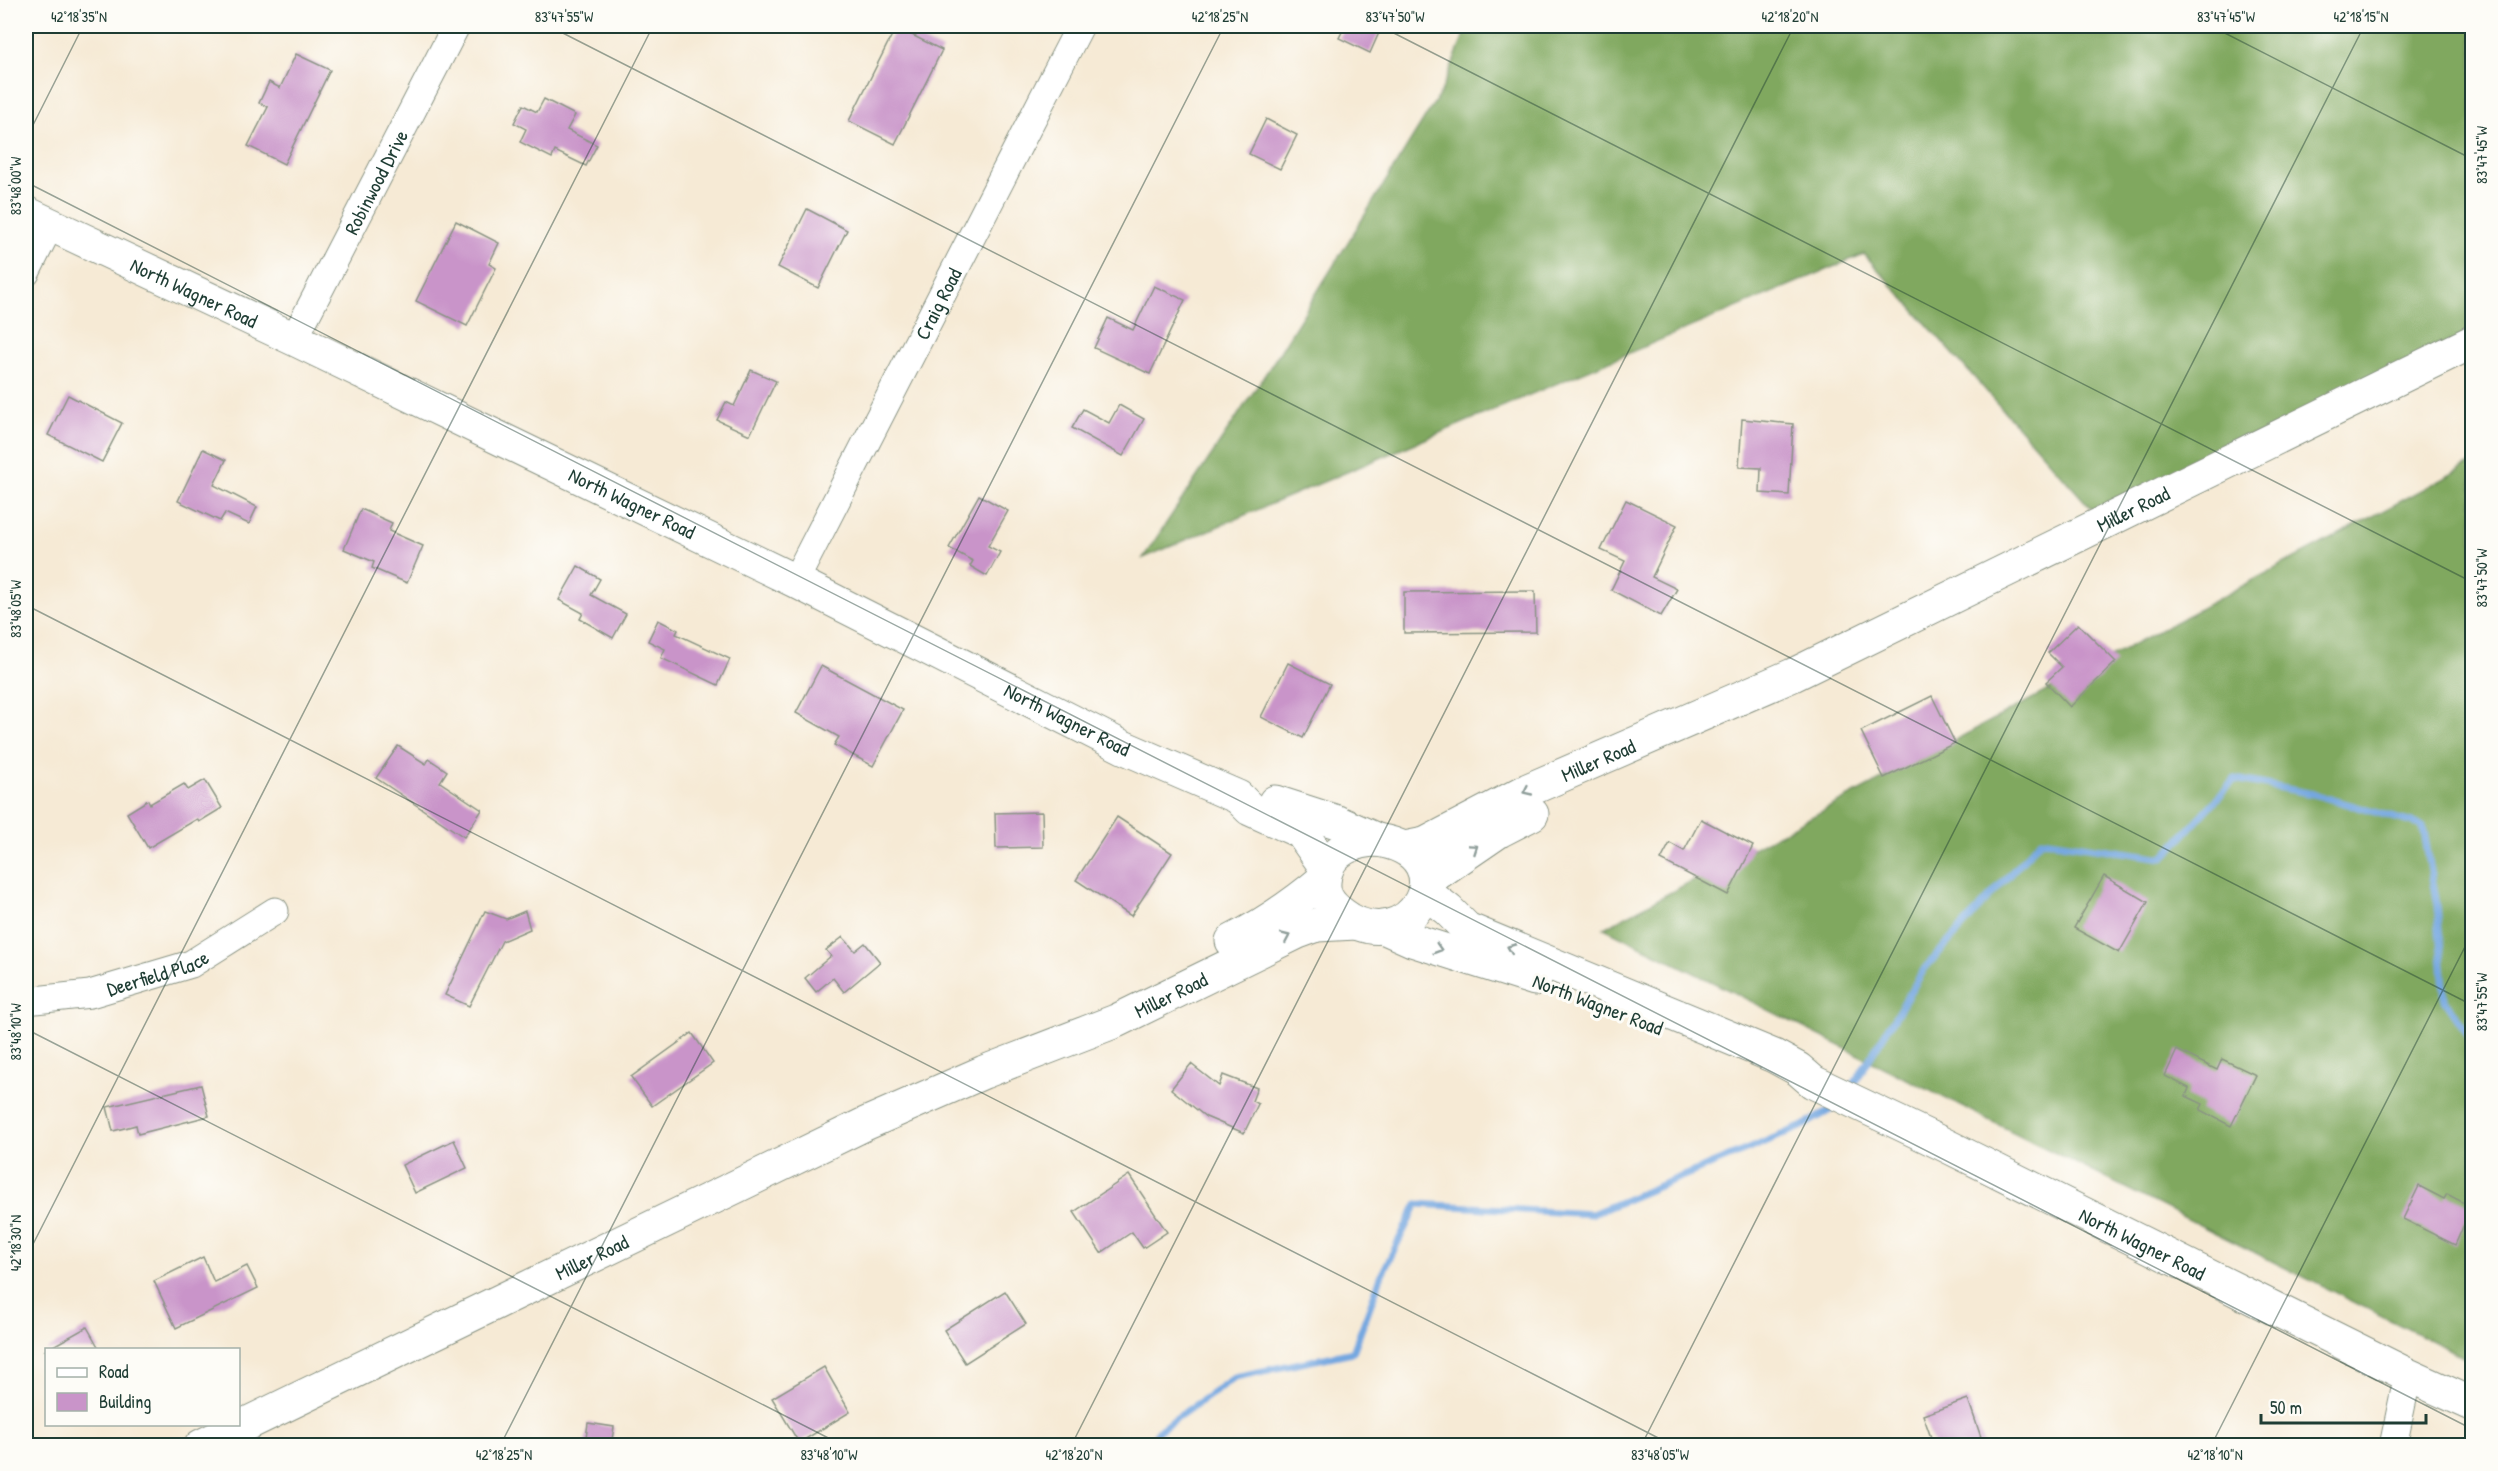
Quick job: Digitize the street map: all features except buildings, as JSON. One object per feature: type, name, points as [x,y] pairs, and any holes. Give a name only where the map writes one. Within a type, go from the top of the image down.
[{"type":"main road","name":"North Wagner Road","points":[[38,219],[294,339],[795,581],[1123,747],[1238,797],[1250,809],[1301,832],[1326,874]]},
{"type":"main road","name":"Miller Road","points":[[1391,844],[1425,844],[1528,790],[1792,675],[2472,342]]},
{"type":"main road","name":"Miller Road","points":[[1426,887],[1499,831],[1765,696],[1792,675]]},
{"type":"main road","name":"North Wagner Road","points":[[1238,797],[1251,795],[1336,822],[1391,844]]},
{"type":"main road","points":[[1359,841],[1391,844],[1411,851],[1422,865],[1426,887],[1419,905],[1399,923],[1370,925],[1335,909],[1327,900],[1324,887],[1326,874],[1335,855],[1359,841]]},
{"type":"main road","name":"Miller Road","points":[[984,1072],[1042,1038],[1254,930],[1304,897],[1326,874]]},
{"type":"main road","name":"North Wagner Road","points":[[1426,887],[1467,929],[1774,1056],[1821,1086],[2408,1375],[2472,1404]]},
{"type":"main road","name":"Miller Road","points":[[201,1446],[865,1124],[984,1072],[1116,1021],[1298,932],[1317,925],[1370,925]]},
{"type":"main road","name":"North Wagner Road","points":[[1370,925],[1536,980],[1790,1079],[1821,1086]]},
{"type":"street","name":"Robinwood Drive","points":[[294,339],[456,26]]},
{"type":"street","name":"Craig Road","points":[[795,581],[1080,26]]},
{"type":"street","points":[[26,273],[38,219]]},
{"type":"street","name":"Deerfield Place","points":[[26,1001],[90,994],[191,964],[275,911]]},
{"type":"street","points":[[2393,1446],[2408,1375]]},
{"type":"green space","points":[[1468,26],[2472,26],[2472,341],[2105,524],[1864,254],[1143,558],[1278,355],[1441,92]]},
{"type":"green space","points":[[2472,463],[2472,1361],[1604,928]]},
{"type":"waterway","points":[[1851,1089],[1925,968],[2041,840],[2163,858],[2235,779],[2313,794],[2423,826],[2437,905],[2445,1000],[2472,1040]]},
{"type":"waterway","points":[[1151,1446],[1158,1431],[1235,1377],[1353,1352],[1382,1274],[1417,1204],[1592,1214],[1801,1127],[1839,1105]]}]
